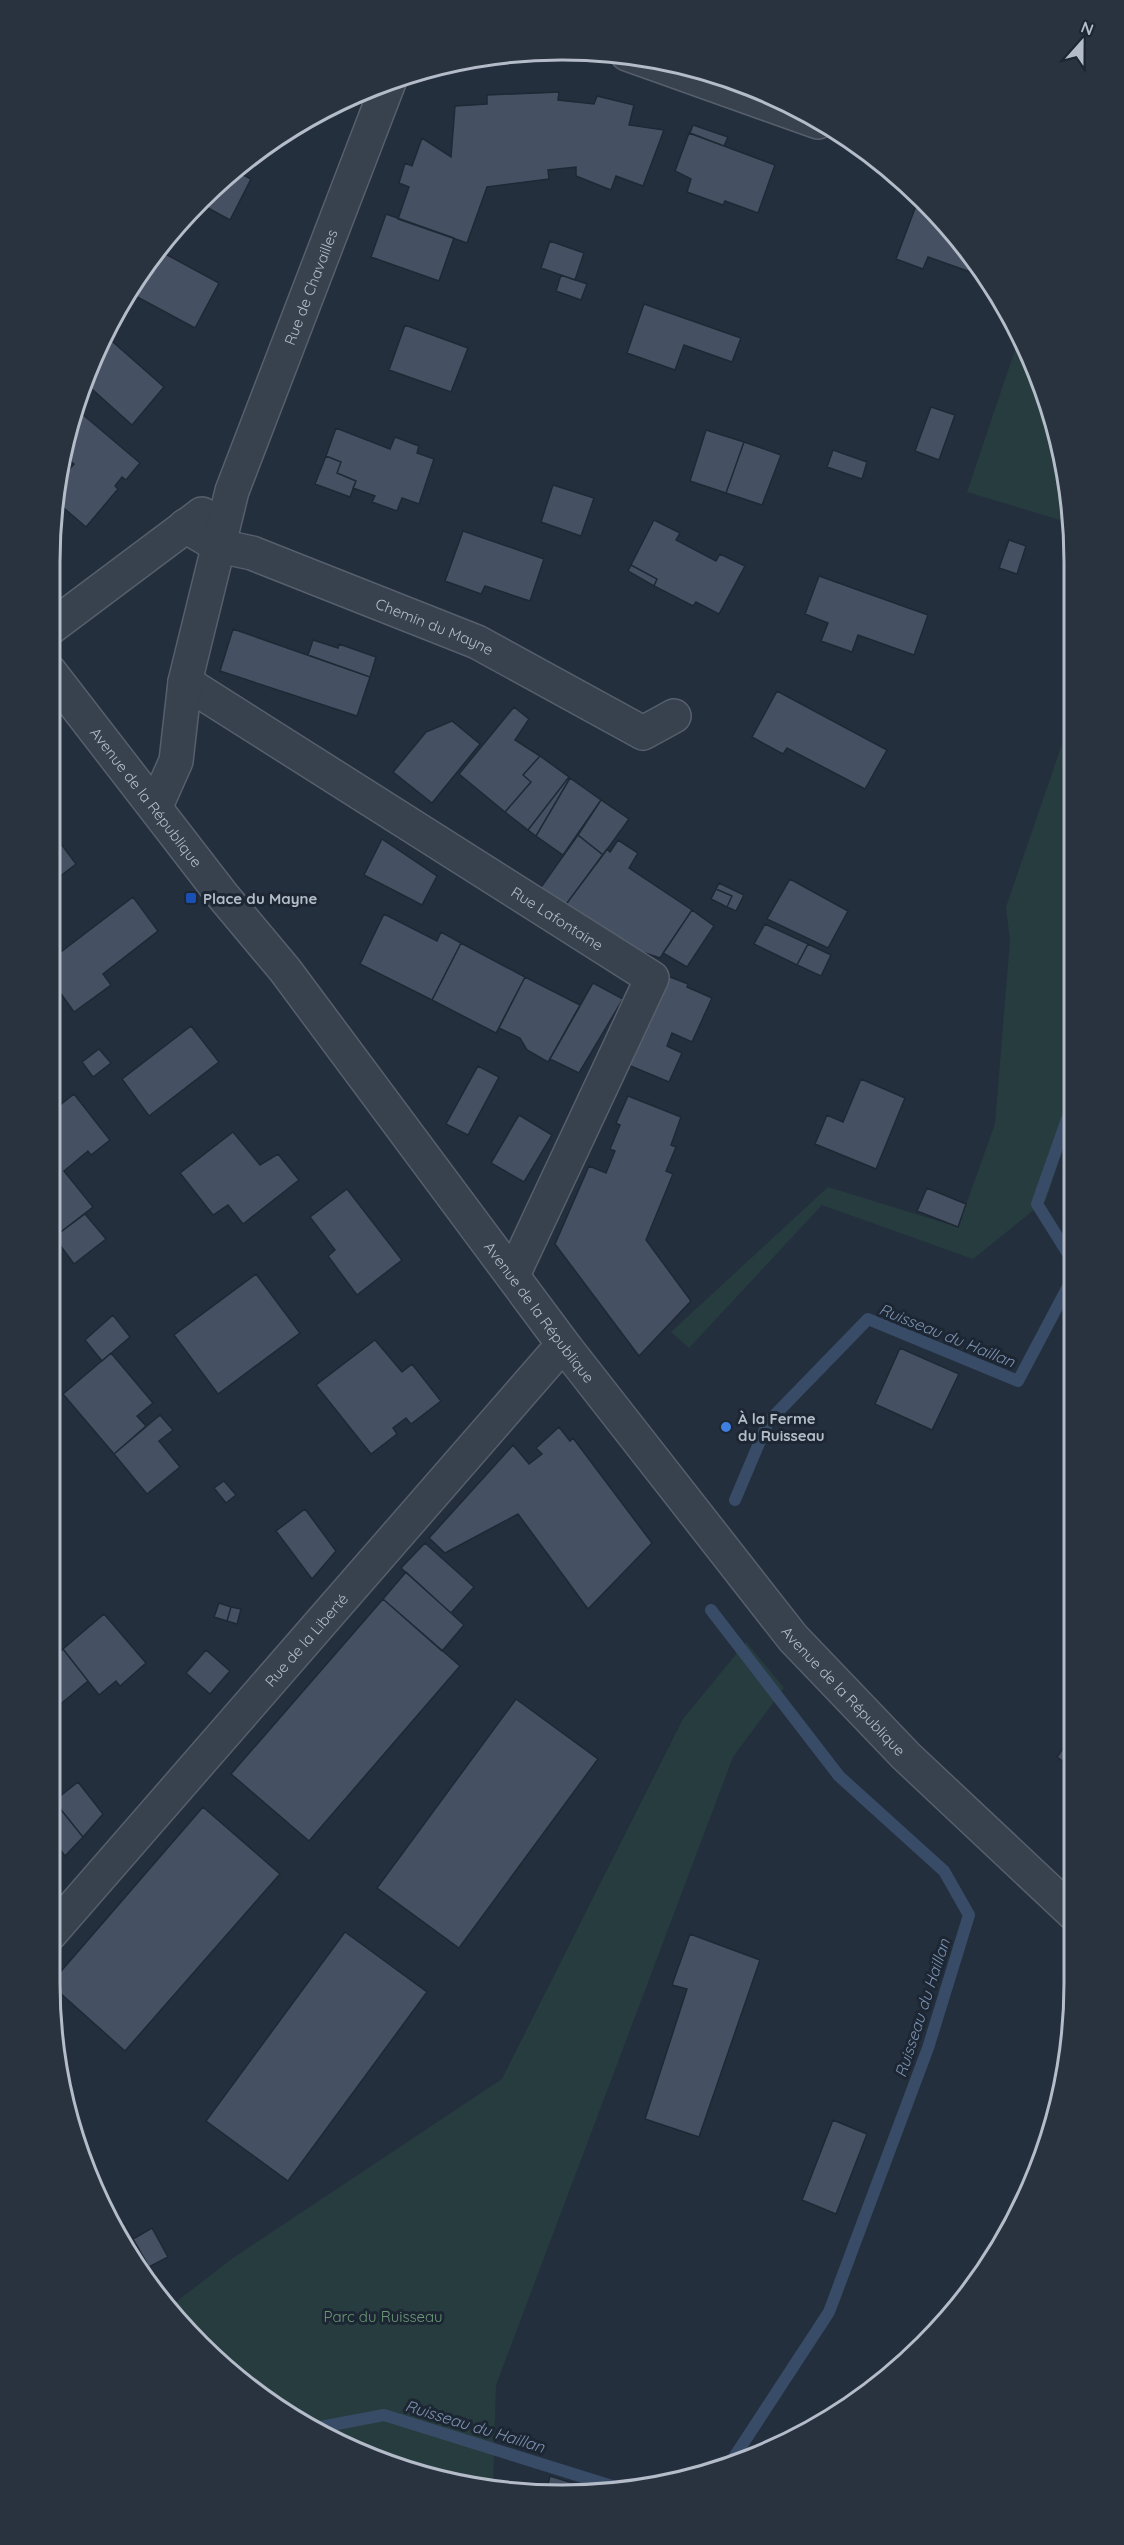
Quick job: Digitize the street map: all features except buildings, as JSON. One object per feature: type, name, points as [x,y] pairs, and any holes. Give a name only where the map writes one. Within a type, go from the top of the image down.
[{"type":"street","points":[[691,77],[765,103]]},
{"type":"street","name":"Rue de Chavailles","points":[[156,806],[176,761],[185,682],[232,491],[385,93]]},
{"type":"street","points":[[60,620],[232,491]]},
{"type":"street","name":"Chemin du Mayne","points":[[185,526],[219,546],[252,554],[477,642],[643,733],[674,716]]},
{"type":"street","name":"Rue Lafontaine","points":[[185,682],[652,978],[513,1275]]},
{"type":"street","name":"Avenue de la République","points":[[60,703],[156,806],[224,896],[285,970],[566,1348],[793,1638],[906,1756],[1064,1905]]},
{"type":"street","name":"Rue de la Liberté","points":[[60,1922],[539,1371],[552,1357],[566,1348]]},
{"type":"green space","points":[[1016,348],[1026,370],[1047,432],[1060,496],[1062,521],[967,492]]},
{"type":"green space","points":[[1064,738],[1064,1146],[1046,1200],[973,1259],[822,1205],[689,1348],[671,1332],[828,1187],[958,1227],[995,1124],[1010,941],[1006,907]]},
{"type":"green space","name":"Parc du Ruisseau","points":[[746,1642],[784,1688],[733,1757],[496,2385],[493,2480],[432,2468],[370,2447],[311,2418],[256,2381],[207,2338],[175,2302],[233,2258],[502,2079],[683,1719]]},
{"type":"waterway","name":"Ruisseau du Haillan","points":[[1064,1128],[1037,1204],[1064,1247]]},
{"type":"waterway","name":"Ruisseau du Haillan","points":[[735,1500],[768,1422],[868,1319],[1018,1381],[1064,1294]]},
{"type":"waterway","name":"Ruisseau du Haillan","points":[[711,1610],[839,1776],[944,1871],[969,1915],[928,2048],[829,2312],[737,2453]]},
{"type":"waterway","name":"Ruisseau du Haillan","points":[[326,2426],[384,2415],[603,2483]]},
{"type":"place","name":"Place du Mayne","points":[[191,898]]},
{"type":"place","name":"À la Ferme du Ruisseau","points":[[726,1427]]}]
